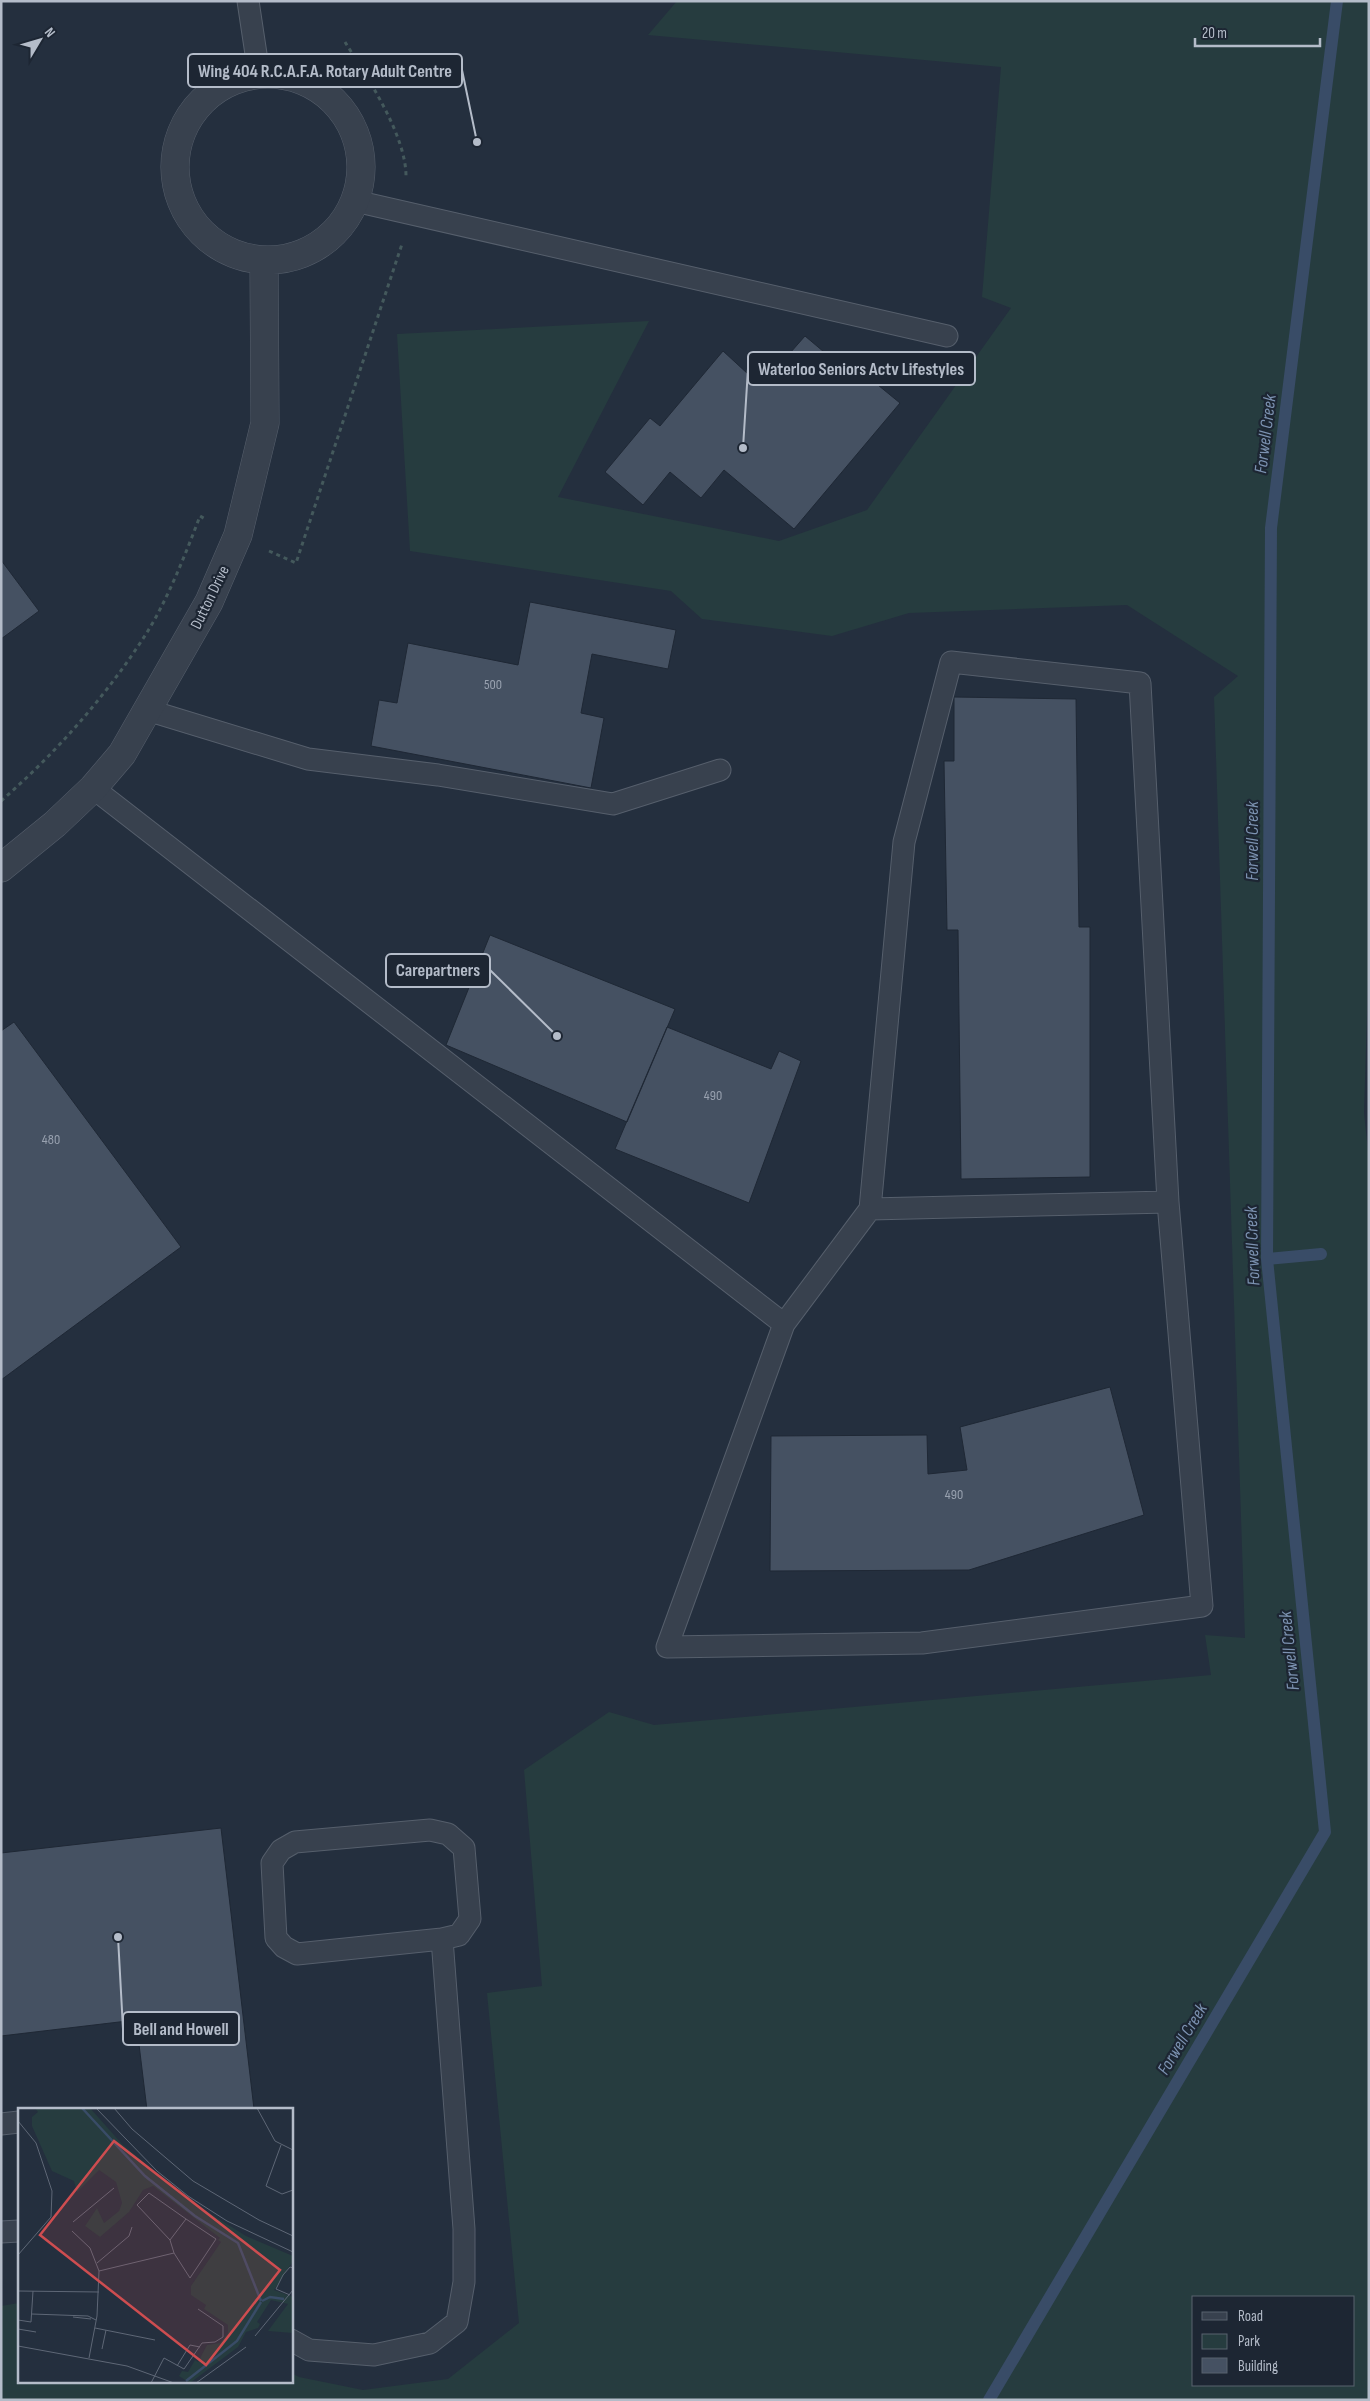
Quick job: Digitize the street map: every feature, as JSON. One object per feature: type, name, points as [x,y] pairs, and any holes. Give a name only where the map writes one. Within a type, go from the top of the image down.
[{"type":"street","points":[[259,74],[282,75],[305,81],[326,94],[342,110],[354,131],[360,154],[361,178],[355,201],[344,221],[329,238],[316,247],[287,258],[264,260],[242,257],[221,248],[204,234],[189,217],[180,197],[175,175],[176,151],[183,128],[196,108],[214,91],[228,83],[259,74]]},
{"type":"street","name":"Dutton Drive","points":[[1,868],[55,824],[93,788],[122,754],[209,602],[238,535],[265,423],[264,260]]},
{"type":"lane","points":[[248,1],[259,74]]},
{"type":"lane","points":[[355,201],[947,336]]},
{"type":"lane","points":[[951,662],[1140,683],[1168,1202],[1202,1606],[922,1643],[667,1647],[784,1324],[870,1209],[904,842],[951,662]]},
{"type":"lane","points":[[147,710],[308,759],[438,774],[614,804],[720,770]]},
{"type":"lane","points":[[93,788],[784,1324]]},
{"type":"lane","points":[[870,1209],[1168,1202]]},
{"type":"lane","points":[[430,1830],[448,1834],[464,1848],[470,1919],[459,1935],[442,1939],[297,1954],[284,1948],[276,1938],[272,1863],[281,1850],[294,1842],[430,1830]]},
{"type":"lane","points":[[292,2341],[309,2350],[374,2355],[430,2344],[457,2322],[464,2282],[464,2230],[442,1939]]},
{"type":"lane","points":[[1,2124],[18,2122]]},
{"type":"lane","points":[[1,2232],[18,2230]]},
{"type":"path","points":[[268,551],[296,563],[404,238],[406,171],[396,132],[371,84],[345,42]]},
{"type":"path","points":[[1,801],[33,773],[104,692],[146,633],[185,555],[200,516],[211,521]]},
{"type":"green space","points":[[677,1],[1369,1],[1369,948],[1364,1113],[1369,1160],[1369,2400],[1,2400],[1,2306],[18,2303],[18,2384],[292,2384],[292,2374],[299,2377],[363,2390],[448,2379],[519,2323],[487,1993],[542,1986],[524,1770],[609,1712],[654,1725],[1211,1675],[1205,1635],[1245,1638],[1214,697],[1238,676],[1127,605],[909,613],[832,636],[702,619],[671,591],[410,551],[397,334],[649,321],[558,497],[779,541],[867,510],[1011,308],[982,297],[1001,67],[648,35]]},
{"type":"building","points":[[805,336],[856,379],[862,372],[900,403],[794,529],[724,470],[701,498],[670,472],[643,505],[605,472],[650,418],[660,426],[723,351],[748,374],[783,361]]},
{"type":"building","points":[[1,560],[39,611],[1,639]]},
{"type":"building","points":[[530,602],[676,630],[668,669],[592,654],[581,713],[604,718],[591,788],[371,746],[379,700],[397,703],[408,643],[518,665]]},
{"type":"building","points":[[954,697],[1076,699],[1079,927],[1090,927],[1090,1177],[961,1179],[958,930],[947,930],[944,761],[954,761]]},
{"type":"building","points":[[490,935],[675,1009],[627,1122],[446,1045]]},
{"type":"building","points":[[14,1022],[181,1247],[1,1380],[1,1031]]},
{"type":"building","points":[[667,1027],[771,1069],[779,1051],[801,1061],[749,1203],[615,1149]]},
{"type":"building","points":[[1110,1387],[1144,1515],[969,1570],[770,1571],[771,1436],[927,1435],[928,1474],[967,1470],[960,1427]]},
{"type":"building","points":[[221,1828],[254,2108],[147,2108],[136,2020],[1,2036],[1,1853]]},
{"type":"waterway","name":"Forwell Creek","points":[[989,2400],[1325,1832],[1267,1259],[1271,528],[1337,1]]},
{"type":"waterway","points":[[1267,1259],[1321,1254]]},
{"type":"place","name":"Wing 404 R.C.A.F.A. Rotary Adult Centre","points":[[477,142]]},
{"type":"place","name":"Waterloo Seniors Actv Lifestyles","points":[[743,448]]},
{"type":"place","name":"Carepartners","points":[[557,1036]]},
{"type":"place","name":"Bell and Howell","points":[[118,1937]]}]
